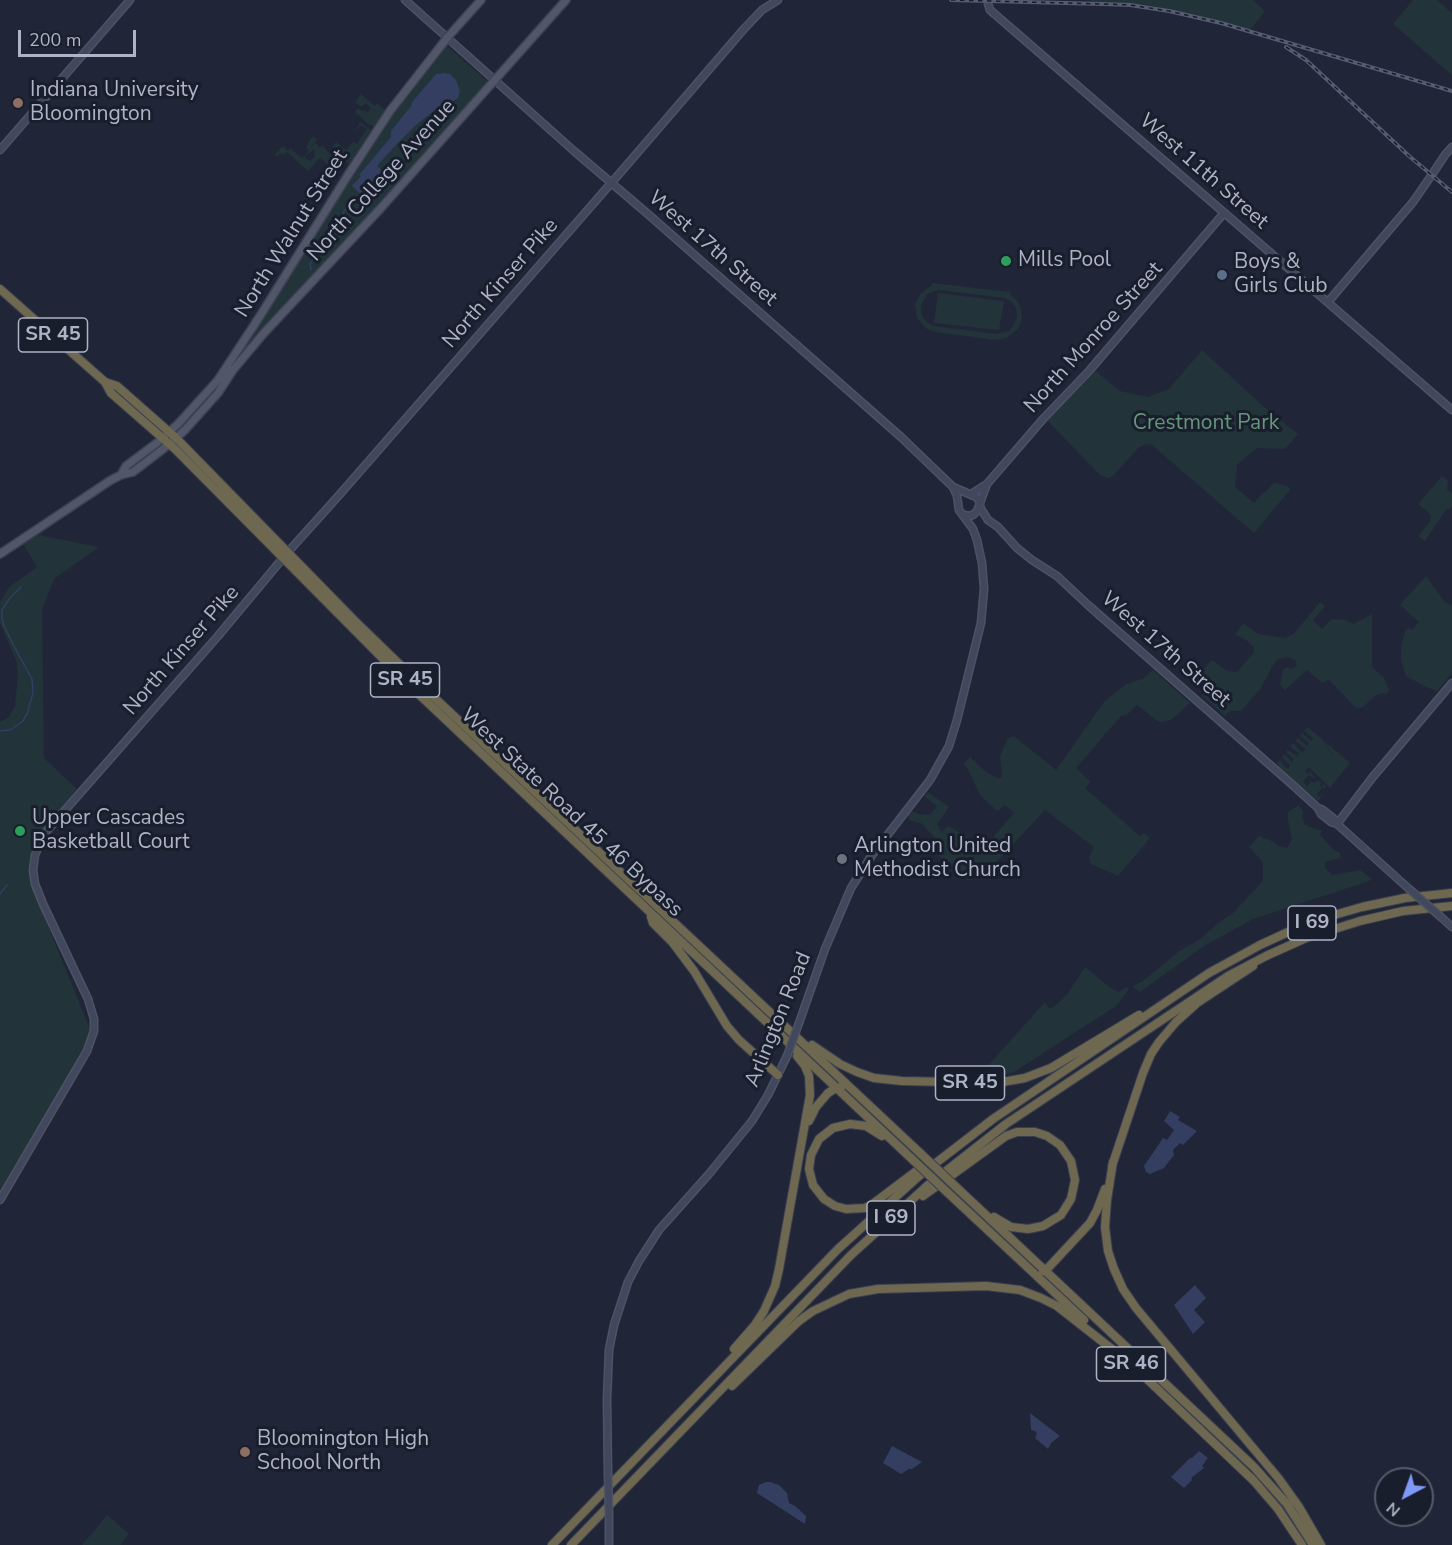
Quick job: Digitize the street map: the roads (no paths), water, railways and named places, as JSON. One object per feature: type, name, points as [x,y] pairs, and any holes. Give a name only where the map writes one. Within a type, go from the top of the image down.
[{"type":"highway","name":"SR 45","points":[[0,289],[105,382],[110,392],[169,438]]},
{"type":"highway","name":"West State Road 45 46 Bypass","points":[[169,438],[193,455],[371,648],[836,1088]]},
{"type":"highway","name":"West State Road 45 46 Bypass","points":[[169,438],[187,462],[756,999]]},
{"type":"highway","points":[[444,718],[459,721]]},
{"type":"highway","points":[[575,842],[583,845],[590,844]]},
{"type":"highway","name":"I 69","points":[[552,1545],[854,1234],[919,1176],[976,1131],[1221,965],[1254,948],[1327,917],[1391,901],[1452,893]]},
{"type":"highway","name":"I 69","points":[[571,1545],[836,1270],[894,1215],[957,1161],[1024,1112],[1204,992],[1240,969],[1266,956],[1306,938],[1360,921],[1410,910],[1452,906]]},
{"type":"highway","points":[[648,910],[653,922],[673,943],[694,971],[727,1026],[778,1075]]},
{"type":"highway","points":[[1029,1269],[1045,1270],[1085,1229],[1093,1217],[1100,1204],[1145,1066],[1163,1036],[1197,1003],[1246,972],[1266,956]]},
{"type":"highway","name":"SR 45","points":[[756,999],[824,1054],[840,1064],[874,1078],[892,1081],[997,1083],[1025,1078],[1051,1068],[1154,1005],[1185,989]]},
{"type":"highway","name":"SR 46","points":[[756,999],[1254,1467],[1287,1504],[1313,1545]]},
{"type":"highway","points":[[687,1405],[755,1325],[770,1298],[779,1269],[810,1095],[809,1080],[801,1061],[773,1028]]},
{"type":"highway","points":[[801,1154],[811,1116],[820,1103],[836,1088],[841,1087],[856,1093]]},
{"type":"highway","name":"SR 45","points":[[836,1088],[1029,1269]]},
{"type":"highway","points":[[910,1157],[871,1128],[855,1124],[843,1125],[828,1131],[816,1143],[810,1159],[810,1176],[816,1190],[829,1203],[846,1209],[865,1208],[976,1131]]},
{"type":"highway","points":[[894,1215],[995,1143],[1017,1132],[1039,1133],[1056,1142],[1068,1155],[1075,1174],[1073,1193],[1064,1211],[1048,1224],[1033,1228],[1020,1229],[1007,1225],[958,1189]]},
{"type":"highway","points":[[1113,1162],[1105,1227],[1108,1251],[1123,1289],[1136,1308],[1279,1479],[1299,1507],[1321,1545]]},
{"type":"highway","name":"SR 46","points":[[1029,1269],[1254,1481],[1278,1509],[1302,1545]]},
{"type":"highway","points":[[690,1422],[806,1316],[838,1298],[871,1290],[986,1286],[1020,1290],[1057,1306],[1131,1364]]},
{"type":"main road","name":"North Walnut Street","points":[[0,554],[121,475],[128,465],[169,438],[218,380],[390,111],[447,38],[481,0]]},
{"type":"main road","name":"North College Avenue","points":[[169,438],[218,393],[233,370],[264,333],[380,210],[566,0]]},
{"type":"street","points":[[0,150],[130,0]]},
{"type":"street","name":"West 17th Street","points":[[405,0],[902,437],[953,486],[970,494]]},
{"type":"street","name":"North Kinser Pike","points":[[0,1200],[87,1051],[94,1031],[88,999],[35,884],[33,862],[39,843],[51,826],[218,636],[285,555],[748,23],[778,0]]},
{"type":"street","name":"West 11th Street","points":[[988,4],[990,10],[1452,410]]},
{"type":"street","points":[[1328,302],[1413,202],[1452,147]]},
{"type":"street","name":"North Monroe Street","points":[[970,494],[987,484],[1043,419],[1089,371],[1224,213]]},
{"type":"street","name":"North Monroe Street","points":[[979,505],[987,484]]},
{"type":"street","name":"West 17th Street","points":[[953,486],[958,501]]},
{"type":"street","points":[[970,494],[977,498],[979,505],[974,515],[968,516],[962,514],[958,508],[958,501],[962,496],[970,494]]},
{"type":"street","name":"West 17th Street","points":[[979,505],[988,520]]},
{"type":"street","name":"Arlington Road","points":[[962,514],[973,529]]},
{"type":"street","name":"West 17th Street","points":[[974,515],[998,527],[1023,553],[1058,576],[1318,808],[1325,810],[1337,824],[1452,927]]},
{"type":"street","name":"Arlington Road","points":[[609,1545],[606,1399],[608,1366],[614,1324],[628,1282],[659,1230],[752,1121],[768,1095],[787,1056],[825,949],[851,888],[872,855],[923,791],[949,746],[968,679],[983,610],[983,567],[973,529],[974,515]]},
{"type":"street","points":[[1337,824],[1372,777],[1452,683]]},
{"type":"water","points":[[436,74],[450,74],[456,80],[460,91],[458,98],[441,105],[415,126],[377,166],[385,174],[385,180],[372,202],[368,201],[352,186],[391,137],[391,131],[412,102]]},
{"type":"water","points":[[1170,1111],[1180,1117],[1178,1120],[1197,1131],[1183,1145],[1180,1143],[1173,1150],[1174,1155],[1164,1168],[1150,1174],[1146,1172],[1144,1166],[1163,1138],[1167,1140],[1174,1130],[1164,1121]]},
{"type":"water","points":[[1195,1285],[1206,1298],[1194,1310],[1205,1322],[1193,1334],[1174,1305]]},
{"type":"water","points":[[1030,1413],[1060,1436],[1051,1443],[1048,1449],[1035,1438],[1037,1433],[1031,1430]]},
{"type":"water","points":[[892,1446],[922,1462],[901,1474],[883,1463]]},
{"type":"water","points":[[1199,1451],[1208,1458],[1202,1466],[1204,1468],[1191,1478],[1192,1480],[1184,1488],[1171,1477]]},
{"type":"water","points":[[766,1482],[779,1485],[787,1493],[789,1503],[806,1516],[805,1524],[757,1493],[759,1485]]},
{"type":"waterway","points":[[311,270],[310,264],[314,258],[330,238],[341,229],[344,211],[362,195]]},
{"type":"waterway","points":[[0,731],[10,730],[22,722],[27,714],[33,693],[32,679],[2,618],[2,610],[21,587]]},
{"type":"waterway","points":[[0,894],[7,885]]},
{"type":"railway","points":[[951,0],[1130,5],[1169,11],[1221,23],[1452,91]]},
{"type":"railway","points":[[1286,47],[1306,60],[1409,156],[1452,192]]},
{"type":"place","name":"Indiana University Bloomington","points":[[18,103]]},
{"type":"place","name":"Mills Pool","points":[[1006,261]]},
{"type":"place","name":"Boys & Girls Club","points":[[1222,275]]},
{"type":"place","name":"Upper Cascades Basketball Court","points":[[20,831]]},
{"type":"place","name":"Arlington United Methodist Church","points":[[842,859]]},
{"type":"place","name":"Bloomington High School North","points":[[245,1452]]},
{"type":"park label","name":"Crestmont Park","points":[[1206,424]]}]
